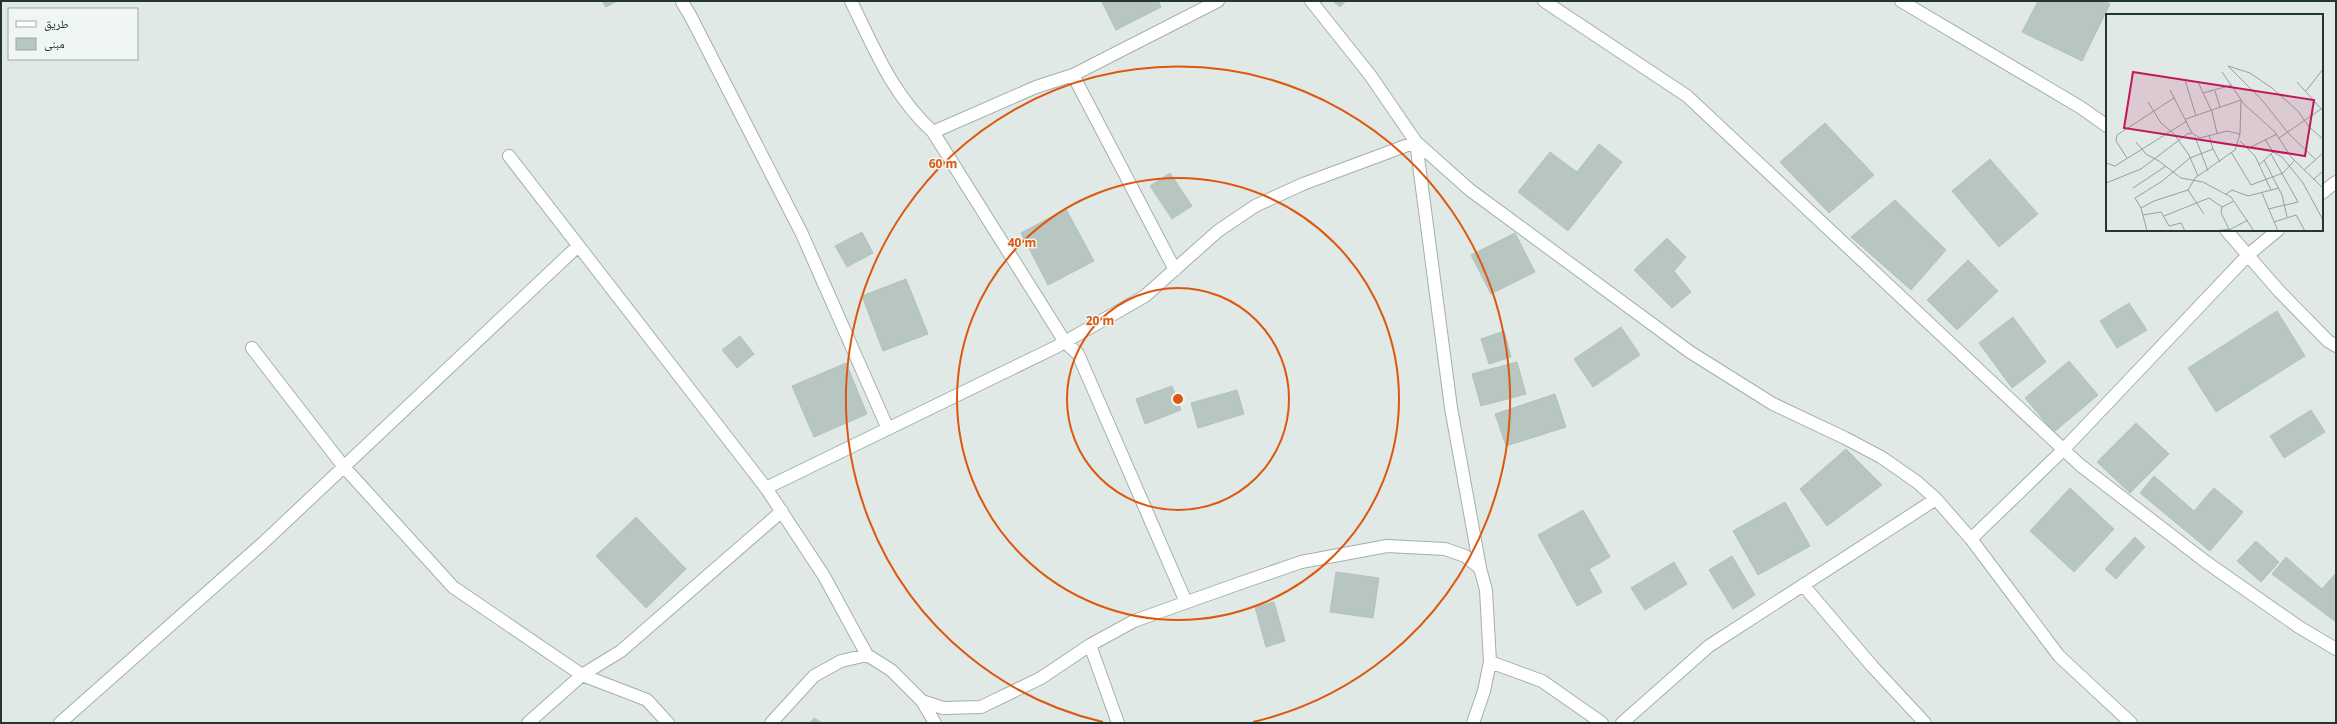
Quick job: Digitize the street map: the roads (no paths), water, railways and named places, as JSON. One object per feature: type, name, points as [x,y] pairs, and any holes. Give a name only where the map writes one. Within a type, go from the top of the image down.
[{"type":"street","points":[[851,1],[888,78],[916,117],[933,132],[1065,342],[1078,354],[1186,602]]},
{"type":"street","points":[[933,132],[1036,87],[1073,75],[1218,1]]},
{"type":"street","points":[[1311,1],[1370,75],[1416,142],[1470,190],[1690,352],[1773,404],[1881,457],[1917,482],[1936,499],[1971,540],[2059,656],[2131,723]]},
{"type":"street","points":[[1544,1],[1687,96],[2063,450],[2206,562],[2299,627],[2336,649]]},
{"type":"street","points":[[1901,1],[2080,106],[2106,125]]},
{"type":"street","points":[[682,2],[802,234],[888,429]]},
{"type":"street","points":[[1073,75],[1174,270]]},
{"type":"street","points":[[766,488],[1065,342],[1145,296],[1218,231],[1255,206],[1303,184],[1416,142]]},
{"type":"street","points":[[1416,142],[1451,408],[1480,568],[1486,590],[1490,662],[1484,691],[1473,723]]},
{"type":"street","points":[[509,156],[766,488],[824,576],[867,655],[891,670],[922,701],[935,723]]},
{"type":"street","points":[[2323,192],[2336,182]]},
{"type":"street","points":[[2227,231],[2284,296],[2328,341],[2336,346]]},
{"type":"street","points":[[1971,540],[2063,450],[2248,255],[2277,231]]},
{"type":"street","points":[[60,723],[263,543],[578,246]]},
{"type":"street","points":[[252,348],[344,466],[454,587],[582,675],[647,700],[668,723]]},
{"type":"street","points":[[1622,723],[1709,646],[1936,499]]},
{"type":"street","points":[[528,723],[582,675],[621,651],[782,511]]},
{"type":"street","points":[[922,701],[943,708],[981,707],[1041,678],[1090,645],[1134,620],[1301,562],[1387,546],[1445,549],[1465,556],[1480,568]]},
{"type":"street","points":[[1803,585],[1872,666],[1925,723]]},
{"type":"street","points":[[1090,645],[1118,723]]},
{"type":"street","points":[[771,723],[814,676],[841,661],[867,655]]},
{"type":"street","points":[[1490,662],[1542,681],[1602,723]]}]
